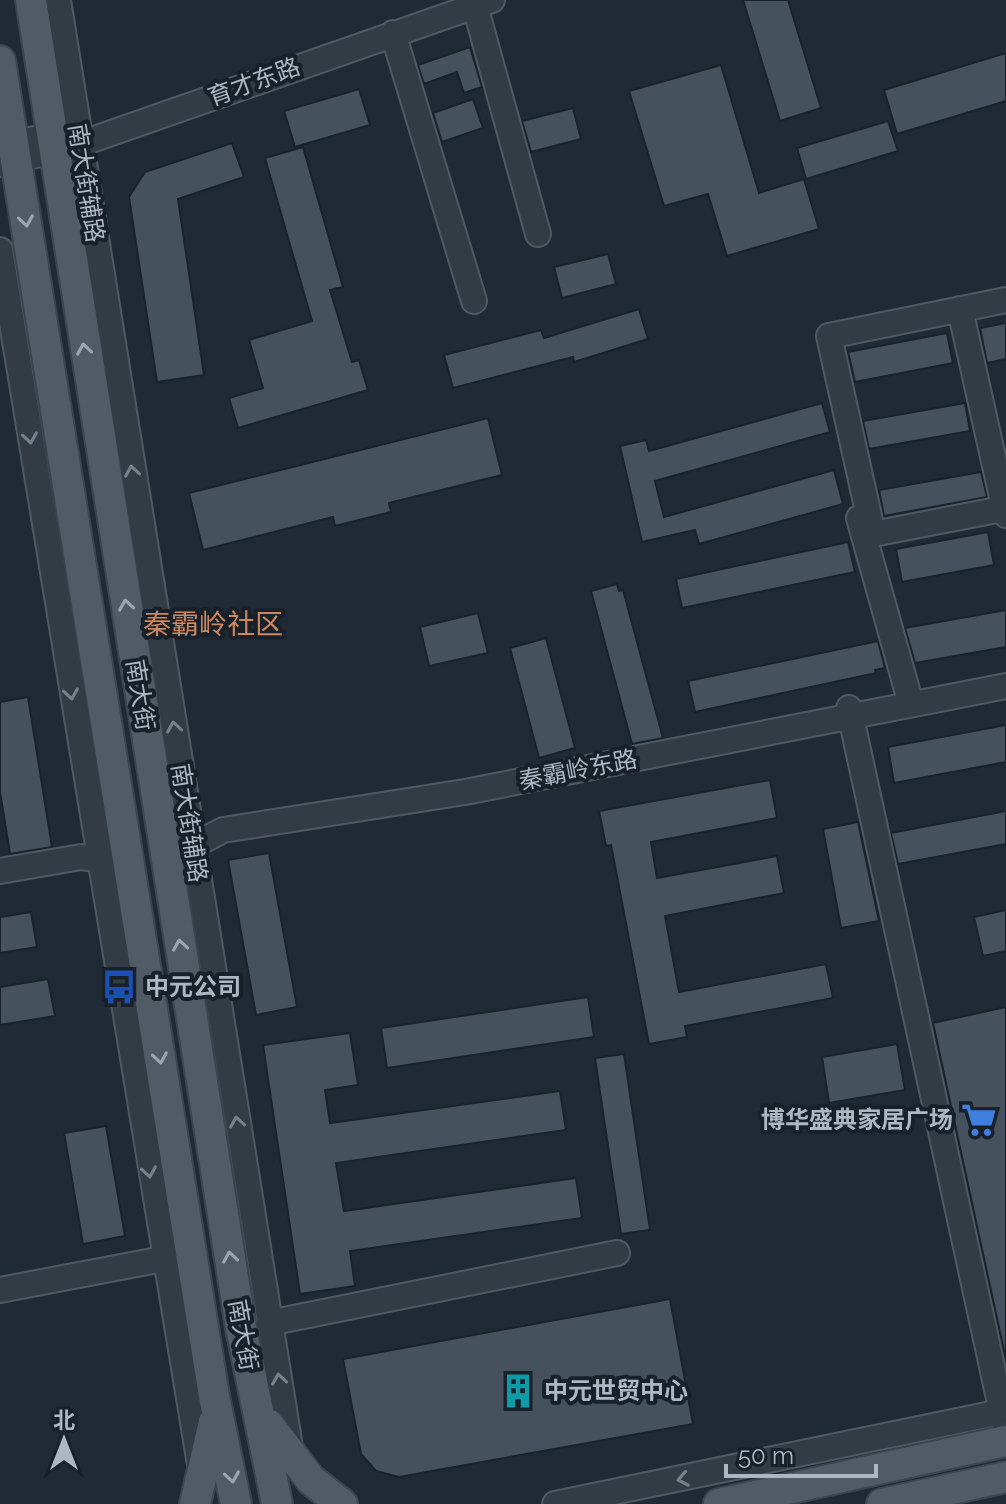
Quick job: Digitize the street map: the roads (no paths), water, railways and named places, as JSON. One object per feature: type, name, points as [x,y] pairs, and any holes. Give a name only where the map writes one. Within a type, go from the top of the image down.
[{"type":"main road","name":"南大街","points":[[31,0],[66,141],[158,804],[253,1389]]},
{"type":"main road","name":"南大街","points":[[0,61],[8,154],[131,880],[214,1396]]},
{"type":"main road","points":[[253,1389],[266,1422],[291,1456],[311,1480],[342,1504]]},
{"type":"main road","points":[[253,1389],[277,1504]]},
{"type":"main road","points":[[199,1493],[214,1427],[214,1396]]},
{"type":"main road","points":[[214,1396],[236,1504]]},
{"type":"main road","points":[[719,1504],[1005,1424]]},
{"type":"main road","points":[[882,1504],[1006,1477]]},
{"type":"street","name":"南大街辅路","points":[[58,0],[66,141],[188,819],[291,1456]]},
{"type":"street","name":"育才东路","points":[[66,141],[474,2]]},
{"type":"street","name":"育才东路","points":[[8,154],[66,141],[393,33],[474,2]]},
{"type":"street","points":[[474,2],[538,234]]},
{"type":"street","points":[[393,33],[474,301]]},
{"type":"street","points":[[0,250],[199,1493]]},
{"type":"street","points":[[960,309],[1004,512],[873,534],[829,336],[960,309],[1006,300]]},
{"type":"street","points":[[826,393],[909,700]]},
{"type":"street","name":"秦霸岭东路","points":[[170,882],[193,849],[223,830],[465,792],[1006,677]]},
{"type":"street","name":"秦霸岭东路","points":[[909,700],[1006,686]]},
{"type":"street","points":[[555,1504],[1005,1424],[850,712]]},
{"type":"street","name":"秦霸岭东路","points":[[158,804],[188,819],[222,821],[464,783],[850,712]]},
{"type":"street","points":[[0,871],[97,851],[114,829],[120,815]]},
{"type":"street","points":[[0,863],[97,851],[113,861],[131,880]]},
{"type":"street","points":[[269,1323],[617,1253]]},
{"type":"street","points":[[0,1290],[163,1259]]},
{"type":"place","name":"中元公司","points":[[119,987]]},
{"type":"place","name":"博华盛典家居广场","points":[[979,1120]]},
{"type":"place","name":"中元世贸中心","points":[[518,1391]]},
{"type":"district","name":"秦霸岭社区","points":[[213,624]]}]
